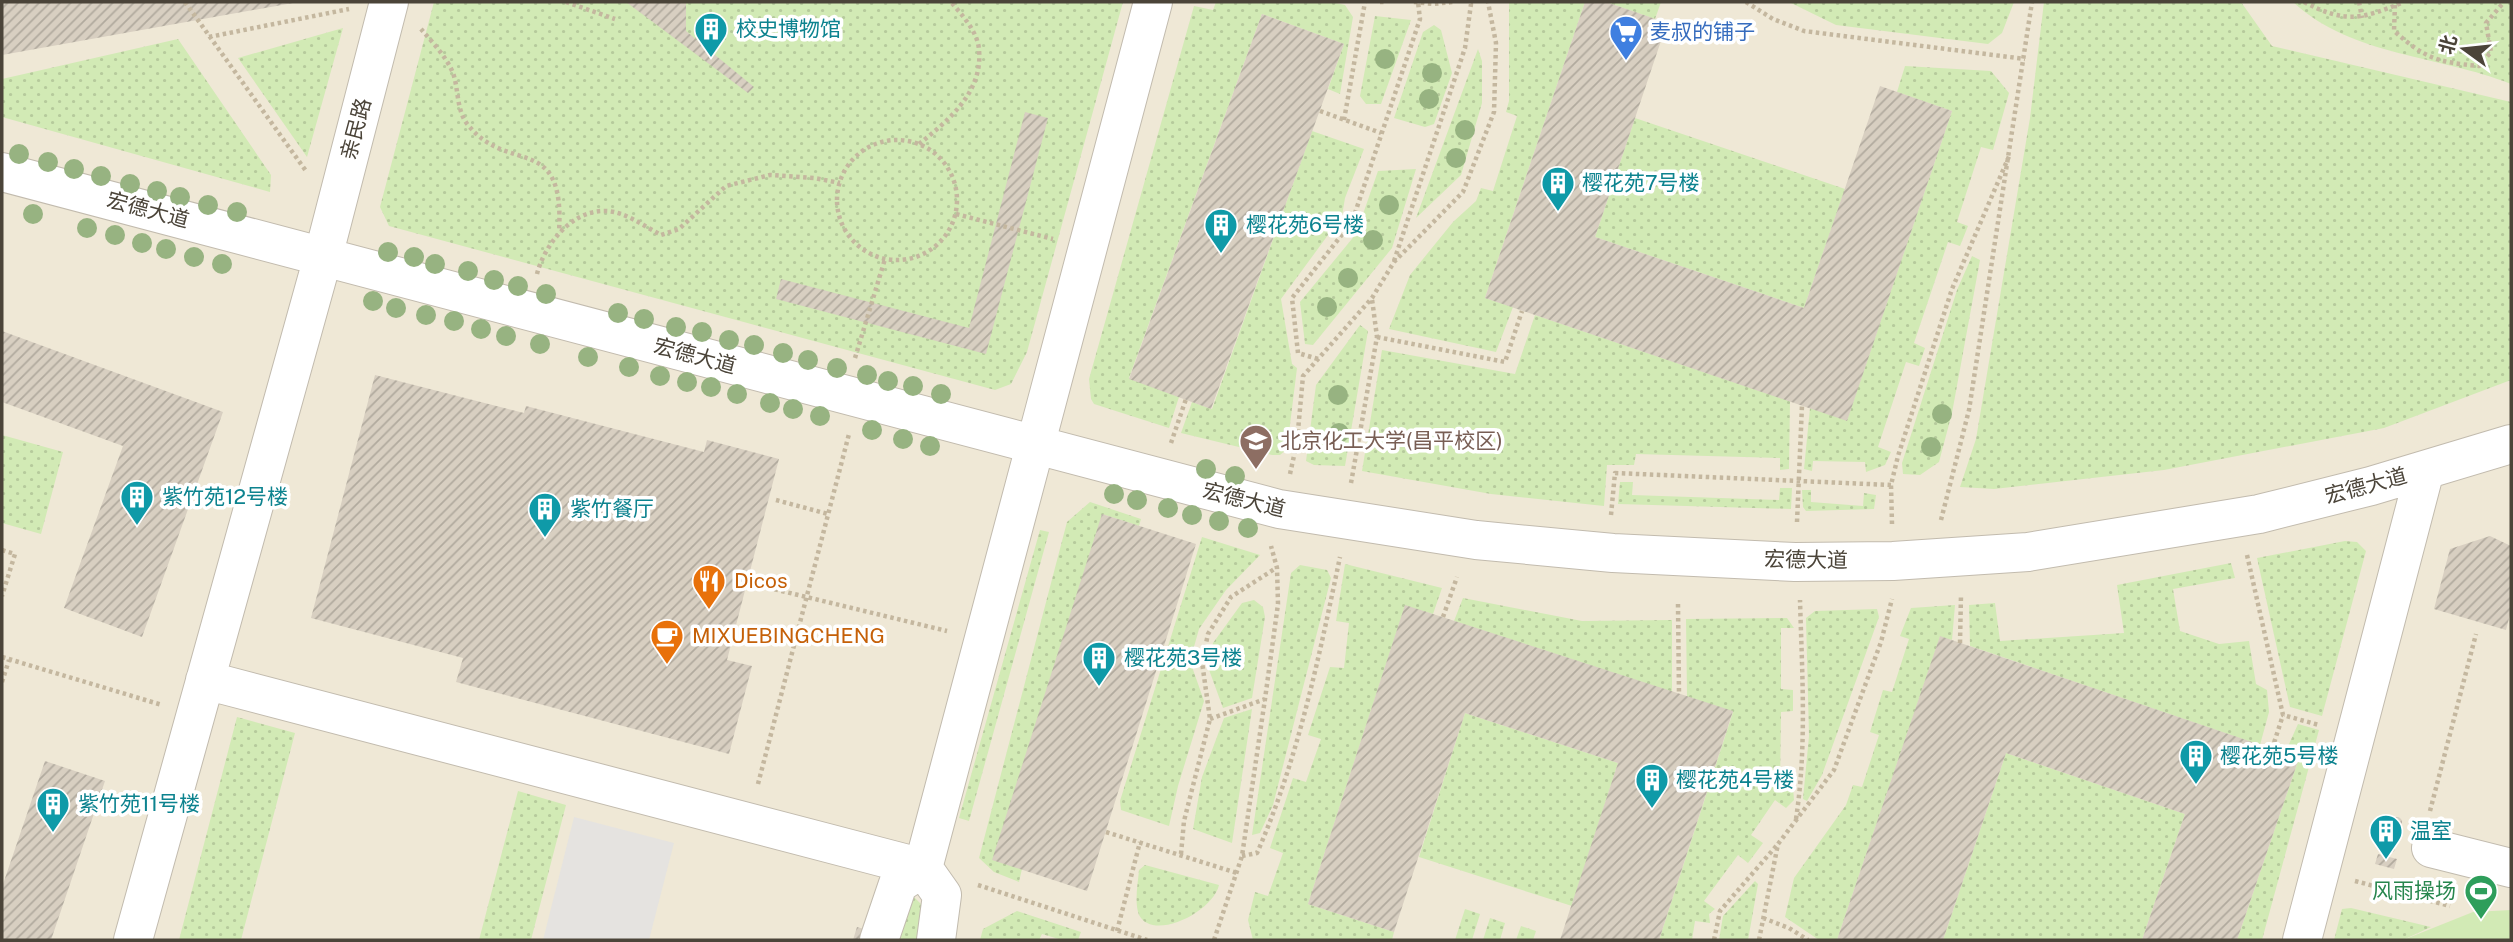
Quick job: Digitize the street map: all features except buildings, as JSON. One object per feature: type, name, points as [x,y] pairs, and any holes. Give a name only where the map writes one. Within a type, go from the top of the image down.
[{"type":"street","points":[[879,940],[898,884],[923,868],[1153,2]]},
{"type":"street","name":"亲民路","points":[[133,940],[389,10]]},
{"type":"street","name":"宏德大道","points":[[2,172],[1279,509],[1476,540],[1614,554],[1795,562],[1894,561],[1958,573],[2028,552],[2259,514],[2511,444]]},
{"type":"street","points":[[2302,940],[2425,470]]},
{"type":"street","points":[[205,680],[923,868],[942,895],[936,940]]},
{"type":"street","points":[[2431,848],[2511,868]]},
{"type":"path","points":[[185,2],[314,183]]},
{"type":"path","points":[[566,2],[615,19]]},
{"type":"path","points":[[919,144],[967,99],[977,72],[979,48],[970,26],[951,2]]},
{"type":"path","points":[[1344,120],[1365,2]]},
{"type":"path","points":[[1380,2],[1387,2]]},
{"type":"path","points":[[1318,359],[1298,353],[1292,298],[1352,222],[1420,19],[1416,2],[1453,2]]},
{"type":"path","points":[[1214,940],[1242,856],[1278,604],[1277,568],[1271,545],[1297,442],[1303,376],[1372,298],[1394,262],[1465,48],[1471,4],[1468,2]]},
{"type":"path","points":[[1394,262],[1463,192],[1494,112],[1496,44],[1488,2]]},
{"type":"path","points":[[1746,2],[1773,19],[1804,32],[2025,59]]},
{"type":"path","points":[[1960,643],[1958,573],[1941,515],[1969,410],[2032,2]]},
{"type":"path","points":[[2304,2],[2328,14],[2362,18],[2404,2]]},
{"type":"path","points":[[2359,2],[2362,18]]},
{"type":"path","points":[[2395,5],[2394,31],[2413,48],[2437,62],[2479,66],[2491,52],[2486,23],[2504,2]]},
{"type":"path","points":[[209,37],[389,10],[439,50],[453,73],[457,101],[465,122],[478,136],[546,167],[556,184],[560,209],[559,233]]},
{"type":"path","points":[[1320,110],[1381,133]]},
{"type":"path","points":[[900,140],[919,144],[934,152],[954,180],[956,214],[949,231],[937,245],[921,255],[903,260],[885,259],[869,253],[846,231],[839,216],[840,183],[848,166],[862,152],[880,143],[900,140]]},
{"type":"path","points":[[1713,940],[1720,911],[1778,844],[1834,770],[1853,720],[1884,631],[1893,596],[1891,485],[1952,289],[2010,153]]},
{"type":"path","points":[[536,279],[541,256],[559,233],[590,215],[604,211],[626,216],[660,235],[679,229],[726,187],[770,175],[840,183]]},
{"type":"path","points":[[956,214],[1056,240]]},
{"type":"path","points":[[854,362],[885,259]]},
{"type":"path","points":[[1242,856],[1257,853],[1279,803],[1321,647],[1340,555],[1343,520],[1356,463],[1377,337],[1372,298]]},
{"type":"path","points":[[1377,337],[1505,362],[1522,311]]},
{"type":"path","points":[[758,784],[858,399]]},
{"type":"path","points":[[1171,443],[1186,399]]},
{"type":"path","points":[[1797,522],[1802,405]]},
{"type":"path","points":[[1611,516],[1615,473],[1891,485]]},
{"type":"path","points":[[776,500],[828,514]]},
{"type":"path","points":[[2246,549],[2283,715],[2272,749]]},
{"type":"path","points":[[2,550],[15,554],[2,596]]},
{"type":"path","points":[[1795,562],[1800,598],[1803,724],[1801,782],[1796,819]]},
{"type":"path","points":[[1181,854],[1184,821],[1210,719],[1202,662],[1208,634],[1231,597],[1277,568]]},
{"type":"path","points":[[1443,617],[1457,577]]},
{"type":"path","points":[[761,586],[985,637]]},
{"type":"path","points":[[1678,604],[1679,694]]},
{"type":"path","points":[[2423,899],[2431,848],[2424,833],[2476,634]]},
{"type":"path","points":[[2,657],[162,705]]},
{"type":"path","points":[[2,682],[9,660]]},
{"type":"path","points":[[1210,719],[1265,698]]},
{"type":"path","points":[[2283,715],[2357,735]]},
{"type":"path","points":[[1106,832],[1237,873]]},
{"type":"path","points":[[1117,931],[1140,842]]},
{"type":"path","points":[[1759,940],[1778,844]]},
{"type":"path","points":[[923,868],[1147,940]]},
{"type":"path","points":[[2344,878],[2450,906]]},
{"type":"path","points":[[1763,918],[1789,928],[1808,940]]},
{"type":"shaded area","name":"北京化工大学(昌平校区)","points":[[2,2],[2511,2],[2511,940],[2,940]]},
{"type":"shaded area","points":[[574,817],[674,843],[649,940],[543,940]]},
{"type":"green space","points":[[434,2],[1123,2],[1027,352],[1011,384],[995,390],[389,226],[380,207]]},
{"type":"green space","points":[[1216,2],[1331,2],[1345,5],[1353,17],[1340,94],[1328,89],[1344,44],[1262,14],[1129,378],[1179,397],[1169,428],[1094,404],[1089,379],[1194,6],[1213,10]]},
{"type":"green space","points":[[1509,2],[1585,2],[1485,298],[1513,307],[1496,352],[1389,329],[1410,275],[1453,222],[1476,201],[1481,188],[1493,191],[1517,116],[1506,112],[1509,101]]},
{"type":"green space","points":[[1606,2],[1661,2],[1655,19]]},
{"type":"green space","points":[[1789,2],[2014,2],[2002,33],[1988,44],[1836,25]]},
{"type":"green space","points":[[2044,2],[2241,2],[2272,46],[2511,102],[2511,380],[2384,428],[2164,470],[1994,489],[1960,487],[1976,439],[2030,118]]},
{"type":"green space","points":[[2293,2],[2511,2],[2511,84],[2483,74],[2398,53],[2342,34]]},
{"type":"green space","points":[[1375,16],[1411,20],[1381,104],[1366,104],[1360,96]]},
{"type":"green space","points":[[1434,25],[1441,30],[1452,73],[1434,124],[1425,127],[1394,118],[1423,32]]},
{"type":"green space","points":[[343,28],[307,157],[238,58]]},
{"type":"green space","points":[[178,39],[271,175],[270,192],[2,117],[2,79]]},
{"type":"green space","points":[[1478,49],[1482,61],[1482,103],[1461,175],[1416,218]]},
{"type":"green space","points":[[1905,66],[1991,71],[2009,93],[1993,150],[1981,147],[1957,222],[1968,226],[1960,246],[1948,242],[1914,343],[1925,348],[1919,366],[1906,362],[1878,447],[1891,452],[1885,465],[1866,472],[1865,462],[1813,461],[1812,471],[1804,469],[1810,408],[1847,420],[1952,111],[1897,92]]},
{"type":"green space","points":[[1635,118],[1845,189],[1804,308],[1595,237]]},
{"type":"green space","points":[[1312,131],[1364,149],[1345,198],[1342,216],[1281,299],[1292,364],[1297,368],[1287,449],[1280,455],[1272,455],[1181,433],[1192,402],[1212,409]]},
{"type":"green space","points":[[1416,169],[1392,248],[1313,345],[1305,344],[1300,302],[1356,234],[1378,171]]},
{"type":"green space","points":[[1972,256],[1980,260],[1952,413],[1939,462],[1920,475],[1903,474],[1902,463],[1957,290]]},
{"type":"green space","points":[[1535,315],[1790,401],[1789,469],[1780,470],[1780,458],[1636,454],[1634,465],[1607,465],[1604,506],[1491,494],[1362,471],[1382,350],[1515,374]]},
{"type":"green space","points":[[1360,325],[1368,331],[1345,466],[1314,465],[1306,461],[1316,385]]},
{"type":"green space","points":[[2,435],[63,452],[41,534],[2,523]]},
{"type":"green space","points":[[1620,482],[1633,482],[1632,495],[1779,500],[1780,488],[1792,488],[1791,509],[1618,504]]},
{"type":"green space","points":[[1802,490],[1811,490],[1811,502],[1863,506],[1864,493],[1876,495],[1874,509],[1806,511],[1803,507]]},
{"type":"green space","points":[[1090,502],[1141,519],[1139,526],[1102,514],[1019,882],[994,872],[979,858],[1067,522]]},
{"type":"green space","points":[[1040,530],[1049,532],[969,821],[959,818]]},
{"type":"green space","points":[[1202,537],[1260,555],[1226,590],[1199,629],[1190,661],[1204,701],[1178,786],[1169,826],[1121,810],[1120,801]]},
{"type":"green space","points":[[2345,541],[2357,542],[2366,551],[2322,716],[2290,707],[2257,558]]},
{"type":"green space","points":[[2231,563],[2235,578],[2173,589],[2180,631],[2219,644],[2249,641],[2256,684],[2267,690],[2269,712],[2260,745],[1970,646],[1969,605],[1995,603],[2000,641],[2124,633],[2117,585]]},
{"type":"green space","points":[[1345,564],[1442,588],[1433,614],[1405,606],[1308,904],[1394,932],[1392,940],[1253,940],[1248,920],[1255,892],[1268,896],[1283,853],[1270,848],[1293,778],[1306,782],[1321,739],[1308,735],[1330,667],[1344,668],[1349,623],[1336,621]]},
{"type":"green space","points":[[1300,565],[1327,570],[1331,578],[1273,805],[1260,833],[1252,835],[1291,573]]},
{"type":"green space","points":[[1463,598],[1582,621],[1672,620],[1672,692],[1454,621]]},
{"type":"green space","points":[[1254,600],[1263,607],[1265,617],[1252,698],[1223,708],[1208,667],[1213,643],[1242,603]]},
{"type":"green space","points":[[1955,605],[1952,640],[1940,637],[1837,940],[1819,940],[1785,917],[1794,878],[1846,805],[1853,785],[1862,787],[1879,735],[1870,732],[1883,690],[1892,692],[1909,639],[1900,636],[1911,608]]},
{"type":"green space","points":[[1877,609],[1879,617],[1822,775],[1807,801],[1803,799],[1809,736],[1806,618],[1815,611]]},
{"type":"green space","points":[[1787,618],[1794,628],[1781,628],[1781,689],[1793,690],[1793,711],[1781,712],[1780,788],[1793,788],[1794,800],[1786,808],[1775,800],[1751,835],[1763,843],[1748,863],[1738,855],[1704,901],[1715,909],[1709,914],[1710,923],[1695,921],[1692,940],[1659,940],[1733,712],[1687,697],[1686,619]]},
{"type":"green space","points":[[1252,709],[1232,843],[1193,829],[1202,777],[1224,718]]},
{"type":"green space","points":[[1465,713],[1618,763],[1572,906],[1419,857]]},
{"type":"green space","points":[[237,717],[295,733],[241,940],[179,940]]},
{"type":"green space","points":[[2298,724],[2319,730],[2262,940],[2237,940],[2299,758],[2285,753]]},
{"type":"green space","points":[[2006,753],[2185,814],[2142,940],[1943,940]]},
{"type":"green space","points":[[518,791],[566,805],[531,940],[479,940]]},
{"type":"green space","points":[[1145,865],[1219,885],[1206,905],[1195,913],[1182,920],[1157,926],[1146,923],[1138,910],[1139,870]]},
{"type":"green space","points":[[1755,881],[1758,884],[1748,940],[1719,940],[1723,916]]},
{"type":"green space","points":[[914,897],[926,909],[917,940],[893,940],[906,899]]},
{"type":"green space","points":[[2351,908],[2431,927],[2403,940],[2334,940],[2342,909]]},
{"type":"green space","points":[[1465,909],[1480,914],[1472,940],[1455,940]]},
{"type":"green space","name":"风雨操场","points":[[2511,910],[2511,940],[2403,940],[2473,912]]},
{"type":"green space","points":[[1017,911],[1081,932],[1078,940],[1062,940],[1042,934],[1039,940],[980,940],[983,929]]},
{"type":"green space","points":[[1490,918],[1505,923],[1500,940],[1483,940]]},
{"type":"green space","points":[[1521,926],[1536,931],[1533,940],[1516,940]]},
{"type":"place","name":"校史博物馆","points":[[711,59]]},
{"type":"place","name":"麦叔的铺子","points":[[1626,62]]},
{"type":"place","name":"樱花苑7号楼","points":[[1558,213]]},
{"type":"place","name":"樱花苑6号楼","points":[[1221,255]]},
{"type":"place","name":"北京化工大学(昌平校区)","points":[[1256,471]]},
{"type":"place","name":"紫竹苑12号楼","points":[[137,527]]},
{"type":"place","name":"紫竹餐厅","points":[[545,539]]},
{"type":"place","name":"Dicos","points":[[709,611]]},
{"type":"place","name":"MIXUEBINGCHENG","points":[[667,666]]},
{"type":"place","name":"樱花苑3号楼","points":[[1099,688]]},
{"type":"place","name":"樱花苑5号楼","points":[[2196,786]]},
{"type":"place","name":"樱花苑4号楼","points":[[1652,810]]},
{"type":"place","name":"紫竹苑11号楼","points":[[53,834]]},
{"type":"place","name":"温室","points":[[2386,861]]},
{"type":"place","name":"风雨操场","points":[[2481,921]]}]
